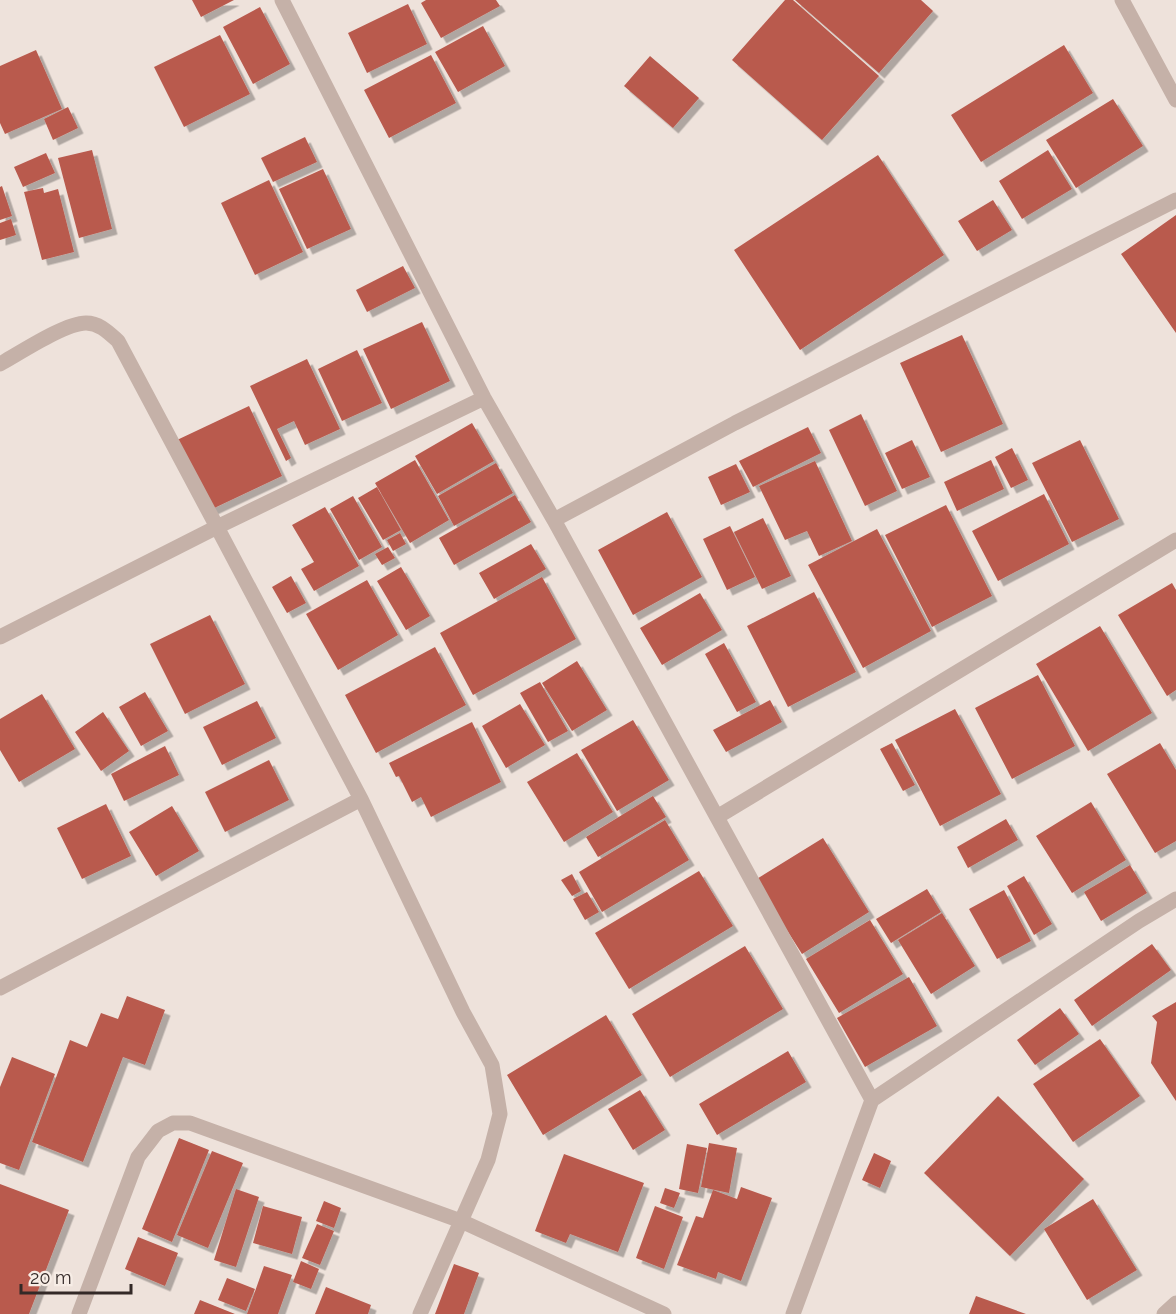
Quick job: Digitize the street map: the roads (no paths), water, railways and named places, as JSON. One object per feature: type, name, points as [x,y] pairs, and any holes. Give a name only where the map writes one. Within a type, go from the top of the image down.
[{"type":"street","points":[[282,0],[484,398],[554,520],[872,1100]]},
{"type":"street","points":[[1122,0],[1176,100]]},
{"type":"street","points":[[554,520],[735,423],[1176,200]]},
{"type":"street","points":[[0,364],[68,327],[86,323],[102,327],[118,341],[362,799],[463,1012],[492,1065],[500,1114],[488,1160],[420,1314]]},
{"type":"street","points":[[0,637],[217,527],[484,398]]},
{"type":"street","points":[[717,817],[1176,540]]},
{"type":"street","points":[[0,988],[362,799]]},
{"type":"street","points":[[793,1314],[872,1100],[1139,921],[1176,899]]},
{"type":"street","points":[[79,1314],[138,1157],[158,1131],[172,1123],[190,1123],[461,1221],[664,1314]]},
{"type":"street","points":[[1164,1314],[1176,1303]]}]
